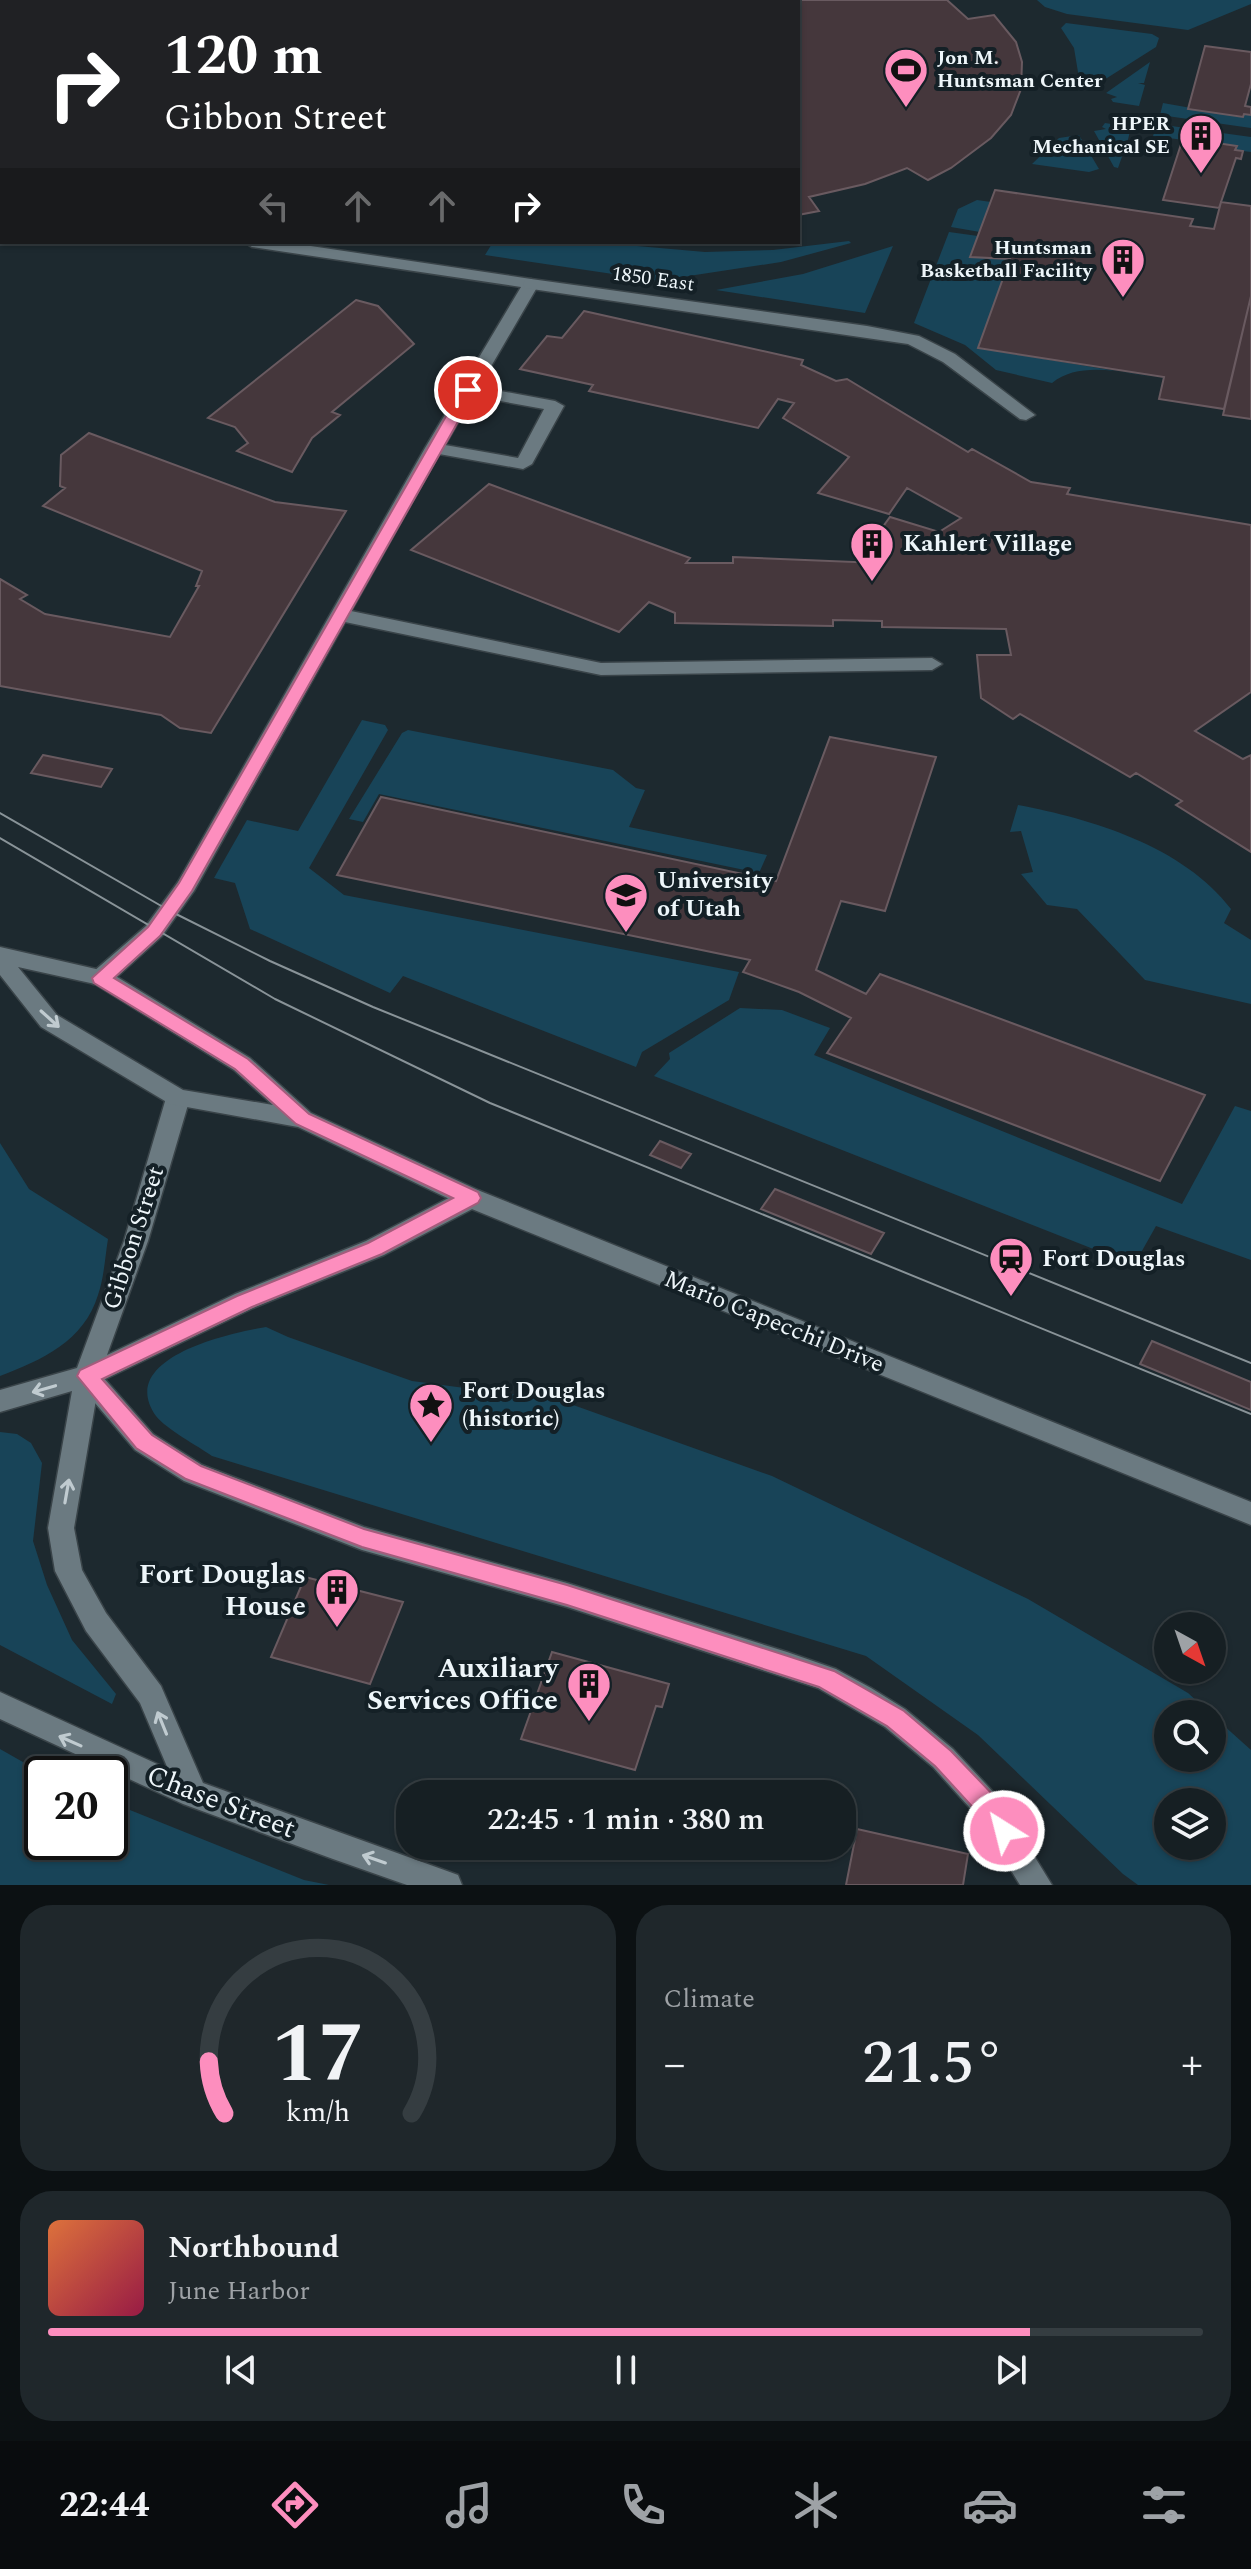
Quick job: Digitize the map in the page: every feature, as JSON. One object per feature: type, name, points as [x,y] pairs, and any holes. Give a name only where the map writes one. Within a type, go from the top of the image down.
[{"type":"street","name":"1850 East","points":[[265,244],[913,340],[949,358],[1026,415]]},
{"type":"street","points":[[101,978],[154,931],[186,886],[434,448],[531,284]]},
{"type":"street","points":[[434,448],[523,464],[555,406],[468,390]]},
{"type":"street","points":[[341,615],[601,669],[932,664]]},
{"type":"street","name":"Mario Capecchi Drive","points":[[0,958],[101,978],[242,1064],[302,1119]]},
{"type":"street","name":"Mario Capecchi Drive","points":[[0,958],[49,1021],[178,1098],[302,1119],[471,1198],[1251,1514]]},
{"type":"street","name":"Gibbon Street","points":[[178,1098],[136,1241],[87,1376],[61,1528],[69,1571],[96,1622],[151,1695],[193,1794]]},
{"type":"street","points":[[0,1401],[87,1376],[244,1301],[375,1248],[471,1198]]},
{"type":"street","points":[[87,1376],[144,1442],[193,1473],[362,1538],[567,1595],[826,1678],[895,1718],[943,1758],[988,1807],[1037,1885]]},
{"type":"street","name":"Chase Street","points":[[0,1705],[63,1738],[193,1794],[447,1885]]},
{"type":"shaded area","points":[[1037,0],[1251,0],[1251,4],[1188,30],[1067,14],[1045,7]]},
{"type":"shaded area","points":[[1066,23],[1152,34],[1159,38],[1156,47],[1096,85],[1079,78],[1074,48],[1061,28]]},
{"type":"shaded area","points":[[1150,62],[1144,83],[1138,83],[1145,85],[1139,106],[1113,102],[1111,99],[1117,97],[1106,93]]},
{"type":"shaded area","points":[[1163,103],[1242,117],[1244,114],[1251,115],[1251,128],[1160,115]]},
{"type":"shaded area","points":[[1105,123],[1131,127],[1126,148],[1118,149],[1124,151],[1118,168],[1114,167],[1094,131],[1106,129],[1102,127]]},
{"type":"shaded area","points":[[1157,124],[1251,137],[1251,152],[1235,150],[1237,147],[1153,136]]},
{"type":"shaded area","points":[[1079,135],[1099,169],[1089,172],[1032,164],[1059,138]]},
{"type":"shaded area","points":[[977,200],[991,202],[980,232],[951,227],[958,209]]},
{"type":"shaded area","points":[[949,232],[978,236],[971,257],[1010,259],[978,348],[1119,371],[1077,372],[1052,383],[996,370],[965,345],[914,323]]},
{"type":"shaded area","points":[[851,243],[781,262],[669,279],[667,282],[485,255],[492,244],[615,244],[705,252]]},
{"type":"shaded area","points":[[893,246],[865,313],[716,290],[803,274]]},
{"type":"shaded area","points":[[362,720],[385,725],[388,730],[309,868],[344,895],[739,972],[729,1000],[642,1052],[636,1067],[403,976],[390,993],[250,929],[235,883],[214,878],[247,820],[298,831]]},
{"type":"shaded area","points":[[408,730],[613,770],[636,788],[645,790],[629,827],[767,855],[759,873],[379,794],[363,822],[349,819],[402,733]]},
{"type":"shaded area","points":[[1018,805],[1076,818],[1134,839],[1188,868],[1211,887],[1231,909],[1224,923],[1251,940],[1251,1004],[1145,980],[1077,909],[1047,905],[1021,874],[1033,872],[1021,831],[1010,832]]},
{"type":"shaded area","points":[[740,1008],[782,1010],[830,1028],[814,1055],[1182,1204],[1235,1106],[1251,1111],[1251,1260],[1156,1226],[1134,1265],[654,1076],[670,1059],[669,1053]]},
{"type":"shaded area","points":[[0,1143],[29,1189],[108,1239],[100,1288],[83,1325],[60,1347],[0,1376]]},
{"type":"shaded area","points":[[266,1327],[412,1381],[562,1401],[772,1476],[1028,1599],[1154,1673],[1154,1684],[1173,1684],[1196,1700],[1154,1700],[1154,1772],[1226,1772],[1226,1728],[1251,1750],[1251,1885],[1138,1885],[978,1735],[866,1656],[212,1456],[161,1421],[147,1396],[151,1378],[163,1364],[182,1352],[228,1335]]},
{"type":"shaded area","points":[[0,1432],[17,1434],[31,1443],[42,1463],[33,1541],[47,1585],[72,1640],[116,1694],[112,1704],[0,1645]]},
{"type":"shaded area","points":[[0,1749],[24,1763],[24,1860],[128,1860],[128,1809],[304,1880],[329,1885],[0,1885]]},
{"type":"building","name":"Jon M. Huntsman Center","points":[[800,0],[947,0],[968,19],[994,15],[1016,42],[1022,62],[1021,89],[1011,115],[991,138],[951,168],[928,180],[907,168],[865,184],[809,197],[819,211],[800,215]]},
{"type":"building","points":[[1205,46],[1251,52],[1251,84],[1245,106],[1251,107],[1251,115],[1244,114],[1243,117],[1188,109]]},
{"type":"building","name":"HPER Mechanical SE","points":[[1183,138],[1237,146],[1235,150],[1243,151],[1241,159],[1236,158],[1219,208],[1163,200]]},
{"type":"building","name":"Huntsman Basketball Facility","points":[[995,190],[1193,219],[1190,226],[1214,229],[1221,202],[1251,206],[1251,296],[1224,409],[1159,399],[1164,377],[978,348],[1010,259],[970,257]]},
{"type":"building","points":[[1251,296],[1251,419],[1223,415]]},
{"type":"building","points":[[356,300],[378,306],[414,344],[332,412],[340,415],[312,438],[292,472],[237,451],[248,443],[235,427],[208,418]]},
{"type":"building","name":"Kahlert Village","points":[[584,311],[803,360],[801,365],[836,381],[847,379],[968,452],[972,449],[1031,482],[1070,488],[1067,494],[1251,525],[1251,692],[1195,731],[1243,759],[1251,755],[1251,852],[1176,805],[1182,801],[1136,773],[1130,777],[1020,714],[1013,719],[981,698],[977,655],[1011,655],[1006,629],[882,627],[882,621],[833,620],[833,626],[675,623],[675,613],[649,602],[619,632],[411,550],[489,484],[690,558],[686,563],[733,563],[733,557],[878,563],[878,558],[883,558],[886,552],[866,550],[890,517],[939,532],[961,518],[907,488],[889,514],[818,493],[849,457],[783,418],[794,403],[778,399],[758,428],[589,391],[593,385],[520,369],[547,336],[562,338]]},
{"type":"building","points":[[89,433],[275,502],[346,511],[211,733],[180,728],[161,715],[0,686],[0,579],[27,595],[20,599],[45,614],[170,637],[199,586],[196,586],[202,571],[43,506],[65,488],[60,486],[61,455]]},
{"type":"building","points":[[830,737],[936,757],[885,911],[841,901],[816,970],[866,994],[880,974],[1205,1095],[1160,1181],[827,1053],[851,1018],[799,992],[743,972],[750,960],[337,875],[381,797],[776,881]]},
{"type":"building","points":[[43,755],[112,769],[101,787],[31,773]]},
{"type":"building","points":[[660,1141],[691,1154],[681,1168],[650,1155]]},
{"type":"building","points":[[775,1189],[884,1233],[871,1254],[761,1209]]},
{"type":"building","points":[[1152,1341],[1251,1382],[1251,1410],[1140,1364]]},
{"type":"building","name":"Fort Douglas House","points":[[305,1577],[403,1602],[370,1684],[271,1657]]},
{"type":"building","name":"Auxiliary Services Office","points":[[552,1652],[669,1684],[662,1707],[656,1706],[635,1770],[521,1739]]},
{"type":"building","points":[[857,1829],[968,1854],[963,1885],[846,1885],[851,1860],[856,1860]]},
{"type":"tram line","points":[[0,813],[170,911],[270,961],[373,1007],[1251,1363]]},
{"type":"tram line","points":[[0,838],[275,999],[490,1103],[1251,1414]]},
{"type":"place","name":"Jon M. Huntsman Center","points":[[906,109]]},
{"type":"place","name":"HPER Mechanical SE","points":[[1201,175]]},
{"type":"place","name":"Huntsman Basketball Facility","points":[[1123,299]]},
{"type":"place","name":"Kahlert Village","points":[[872,583]]},
{"type":"place","name":"University of Utah","points":[[626,934]]},
{"type":"place","name":"Fort Douglas","points":[[1011,1298]]},
{"type":"place","name":"Fort Douglas (historic)","points":[[431,1444]]},
{"type":"place","name":"Fort Douglas House","points":[[337,1629]]},
{"type":"place","name":"Auxiliary Services Office","points":[[589,1723]]},
{"type":"route","points":[[468,390],[186,886],[154,931],[101,978],[242,1064],[302,1119],[471,1198],[375,1248],[244,1301],[87,1376],[144,1442],[193,1473],[362,1538],[567,1595],[826,1678],[895,1718],[943,1758],[988,1807],[1004,1831]]}]
